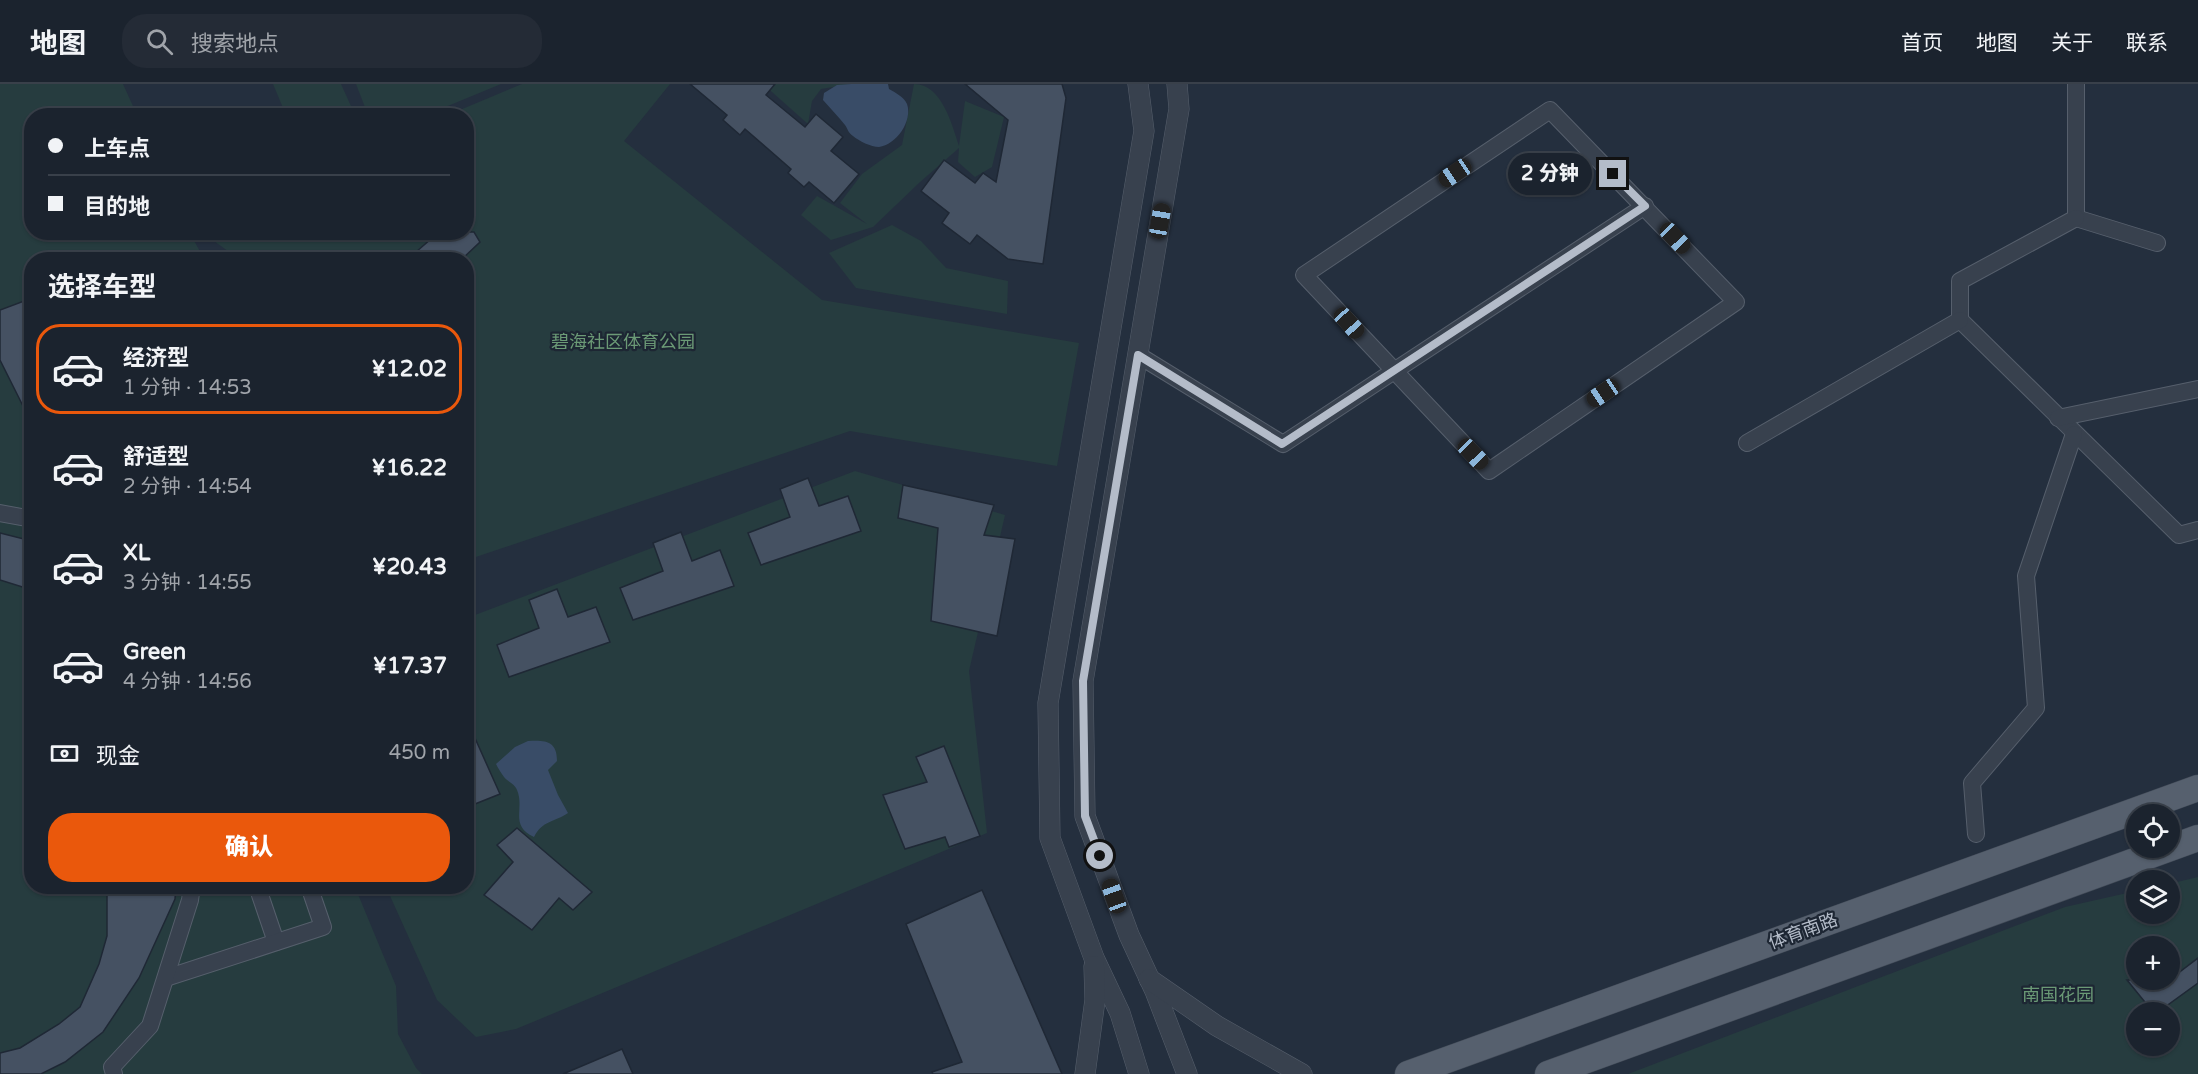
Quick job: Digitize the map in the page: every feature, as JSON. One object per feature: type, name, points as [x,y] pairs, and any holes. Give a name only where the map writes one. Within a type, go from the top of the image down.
[{"type":"main road","name":"体育南路","points":[[1408,1074],[2198,788]]},
{"type":"main road","points":[[1548,1074],[2198,838]]},
{"type":"street","points":[[1138,84],[1144,131],[1048,703],[1050,838],[1094,958],[1120,1013],[1139,1074]]},
{"type":"street","points":[[1177,84],[1179,109],[1083,681],[1083,756],[1085,816],[1129,935],[1187,1074]]},
{"type":"street","points":[[2076,84],[2076,218]]},
{"type":"street","points":[[1550,110],[1645,206],[1736,302],[1489,471],[1304,275],[1550,110]]},
{"type":"street","points":[[1138,355],[1282,444],[1645,206]]},
{"type":"street","points":[[2157,243],[2076,218],[1960,280],[1960,320],[2179,535],[2198,530]]},
{"type":"street","points":[[1747,443],[1960,320]]},
{"type":"street","points":[[2058,418],[2198,389]]},
{"type":"street","points":[[1976,834],[1972,783],[2036,708],[2026,576],[2074,434]]},
{"type":"street","points":[[0,513],[24,518]]},
{"type":"street","points":[[111,1072],[150,1026],[191,894]]},
{"type":"street","points":[[260,894],[276,942]]},
{"type":"street","points":[[166,978],[323,927],[312,894]]},
{"type":"street","points":[[1086,1074],[1095,1000],[1094,958]]},
{"type":"street","points":[[1149,979],[1217,1026],[1302,1074]]},
{"type":"green space","points":[[0,84],[123,84],[134,108],[24,108],[24,240],[194,240],[200,252],[24,252],[24,894],[358,894],[396,986],[398,1034],[416,1068],[422,1074],[0,1074]]},
{"type":"green space","points":[[273,84],[341,84],[352,108],[283,108]]},
{"type":"green space","points":[[356,84],[501,84],[443,108],[365,108]]},
{"type":"green space","name":"碧海社区体育公园","points":[[522,84],[670,84],[624,141],[822,300],[1079,343],[1057,466],[850,431],[474,558],[474,252],[229,252],[213,240],[474,240],[474,108],[465,108]]},
{"type":"green space","points":[[763,84],[852,84],[821,89],[812,101],[808,124]]},
{"type":"green space","points":[[914,84],[924,86],[939,98],[949,117],[959,146],[965,101],[1004,117],[992,167],[975,177],[958,162],[959,148],[873,227],[831,240],[801,215],[817,196],[867,224],[840,203],[862,174],[902,145]]},
{"type":"green space","points":[[892,225],[921,241],[946,268],[1008,281],[1007,314],[856,288],[829,253]]},
{"type":"green space","points":[[855,471],[1005,515],[969,671],[987,833],[516,1029],[476,1037],[437,1000],[389,894],[474,894],[474,615]]},
{"type":"green space","name":"南国花园","points":[[2198,877],[2198,1074],[1628,1074],[2065,907],[2126,893],[2126,924],[2180,924],[2180,881]]},
{"type":"water","points":[[888,84],[889,89],[900,95],[906,102],[908,118],[902,131],[891,142],[879,147],[858,140],[850,134],[823,100],[824,93],[837,85]]},
{"type":"water","points":[[528,741],[549,743],[555,749],[557,761],[548,770],[568,813],[541,827],[534,837],[526,832],[520,822],[519,797],[516,788],[504,777],[496,764],[515,747]]},
{"type":"building","points":[[690,84],[775,84],[766,95],[805,127],[816,114],[843,137],[831,151],[859,174],[834,203],[809,182],[804,187],[788,173],[791,169],[745,129],[740,135],[723,120],[727,115]]},
{"type":"building","points":[[965,84],[1062,84],[1066,98],[1043,264],[1008,259],[977,235],[970,244],[942,223],[949,213],[921,191],[944,160],[975,183],[983,173],[996,182],[1008,120]]},
{"type":"building","points":[[474,232],[480,242],[469,252],[416,252],[430,240],[474,240]]},
{"type":"building","points":[[24,301],[24,408],[0,360],[0,310]]},
{"type":"building","points":[[808,478],[819,506],[848,496],[861,531],[761,565],[748,533],[790,517],[780,489]]},
{"type":"building","points":[[903,485],[994,505],[984,535],[1015,539],[997,636],[931,621],[938,528],[898,518]]},
{"type":"building","points":[[681,532],[692,561],[720,550],[734,586],[633,620],[620,588],[663,571],[653,543]]},
{"type":"building","points":[[0,533],[24,539],[24,588],[0,580]]},
{"type":"building","points":[[557,589],[568,617],[596,607],[610,642],[509,677],[497,645],[539,628],[529,600]]},
{"type":"building","points":[[474,736],[500,794],[475,804],[474,802]]},
{"type":"building","points":[[944,746],[980,836],[949,847],[945,837],[905,849],[883,795],[927,782],[916,757]]},
{"type":"building","points":[[517,828],[592,892],[573,910],[559,898],[532,930],[484,895],[513,862],[497,845]]},
{"type":"building","points":[[982,890],[1062,1074],[933,1074],[932,1072],[962,1062],[906,924]]},
{"type":"building","points":[[107,894],[175,894],[139,978],[103,1032],[65,1062],[41,1074],[0,1074],[0,1053],[20,1048],[59,1024],[80,1007],[99,964],[107,936]]},
{"type":"building","points":[[2198,958],[2198,983],[2172,1002],[2145,1002],[2135,990],[2180,990],[2180,972]]},
{"type":"building","points":[[622,1049],[633,1074],[563,1074]]},
{"type":"route","points":[[1100,856],[1085,816],[1083,681],[1138,355],[1282,444],[1645,206],[1613,174]]}]
